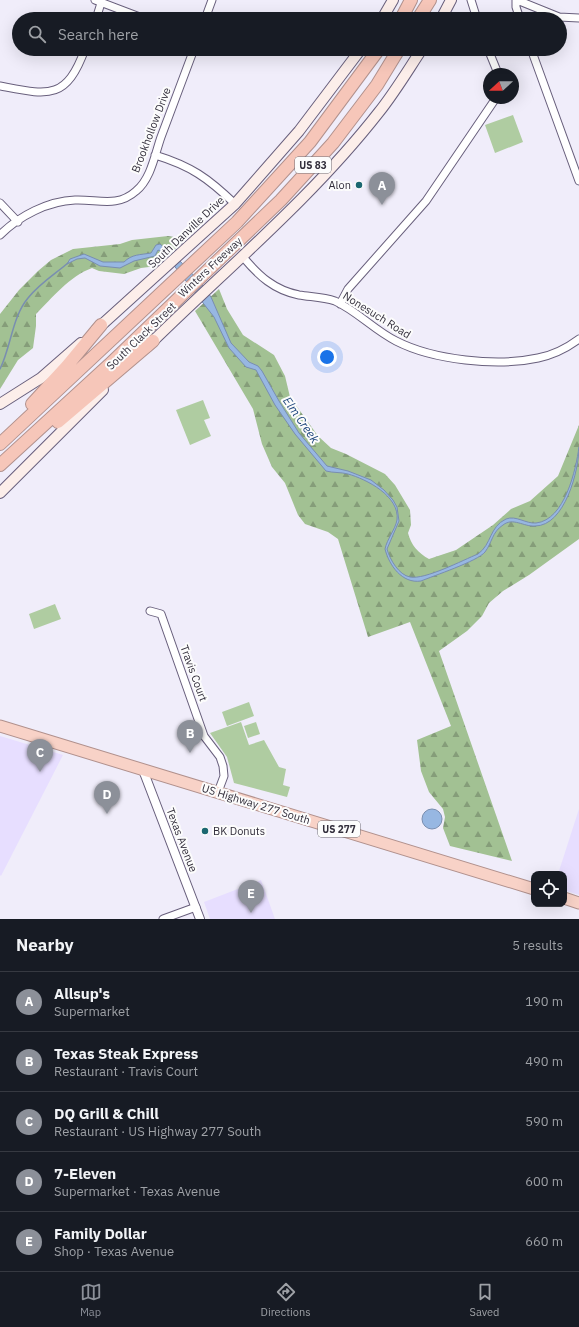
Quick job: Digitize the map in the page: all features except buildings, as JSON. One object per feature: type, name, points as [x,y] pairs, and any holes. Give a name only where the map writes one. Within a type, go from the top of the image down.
[{"type":"highway","points":[[404,12],[410,0]]},
{"type":"highway","points":[[422,12],[430,0]]},
{"type":"highway","name":"Winters Freeway","points":[[0,444],[237,222],[310,142],[374,56]]},
{"type":"highway","name":"Winters Freeway","points":[[0,466],[109,365],[177,298],[281,200],[333,143],[377,85],[395,56]]},
{"type":"highway","points":[[0,434],[28,408],[67,366],[101,325]]},
{"type":"highway","points":[[0,469],[153,341]]},
{"type":"highway","name":"US Highway 277 South","points":[[0,726],[531,888]]},
{"type":"highway","points":[[567,899],[579,903]]},
{"type":"main road","points":[[386,12],[393,0]]},
{"type":"main road","points":[[444,12],[451,0]]},
{"type":"main road","name":"South Danville Drive","points":[[0,404],[41,378],[235,204],[299,131],[356,56]]},
{"type":"main road","name":"South Clack Street","points":[[0,493],[185,309],[242,257],[324,176],[380,111],[417,56]]},
{"type":"street","points":[[208,12],[212,0]]},
{"type":"street","points":[[470,0],[474,12]]},
{"type":"street","points":[[518,12],[516,7],[517,0],[547,12]]},
{"type":"street","points":[[97,12],[98,1],[127,12]]},
{"type":"street","points":[[567,17],[579,18]]},
{"type":"street","points":[[0,86],[38,92],[58,90],[70,81],[82,56]]},
{"type":"street","name":"Brookhollow Drive","points":[[0,235],[31,212],[58,202],[76,200],[114,202],[126,199],[137,191],[142,184],[155,155],[191,56]]},
{"type":"street","points":[[491,56],[495,68]]},
{"type":"street","points":[[534,56],[579,181]]},
{"type":"street","points":[[340,304],[348,289],[426,201],[492,104]]},
{"type":"street","points":[[155,155],[181,163],[201,174],[235,204]]},
{"type":"street","points":[[0,203],[18,222]]},
{"type":"street","name":"Nonesuch Road","points":[[242,257],[267,283],[277,289],[298,295],[323,298],[340,304],[394,341],[411,348],[446,358],[498,361],[538,358],[554,354],[579,339]]},
{"type":"street","name":"Travis Court","points":[[150,611],[161,614],[204,736],[220,756],[224,776],[218,792]]},
{"type":"street","name":"Texas Avenue","points":[[144,770],[200,919]]},
{"type":"street","points":[[163,919],[196,907]]},
{"type":"shaded area","points":[[0,736],[63,755],[1,876],[0,875]]},
{"type":"shaded area","points":[[579,809],[579,895],[567,891],[567,871],[559,871]]},
{"type":"shaded area","points":[[261,880],[275,919],[210,919],[204,902]]},
{"type":"green space","points":[[513,115],[523,142],[495,153],[485,125]]},
{"type":"green space","points":[[168,236],[186,239],[157,266],[141,268],[124,274],[99,271],[92,268],[76,276],[62,288],[36,314],[33,348],[18,360],[0,389],[0,314],[19,290],[38,271],[51,260],[73,249],[120,244],[132,240]]},
{"type":"green space","points":[[219,289],[227,309],[243,335],[274,355],[285,376],[290,397],[318,436],[331,448],[385,474],[395,485],[410,510],[411,525],[408,533],[411,541],[418,551],[429,559],[456,550],[493,525],[511,509],[530,501],[558,476],[579,425],[579,539],[529,575],[503,591],[489,603],[482,616],[467,631],[439,651],[512,861],[450,846],[443,828],[445,817],[443,809],[429,792],[421,771],[417,740],[451,726],[410,622],[368,637],[338,539],[328,532],[305,524],[298,515],[285,483],[272,467],[262,444],[253,409],[195,311]]},
{"type":"green space","points":[[203,400],[210,418],[204,420],[211,436],[190,445],[176,410]]},
{"type":"green space","points":[[55,604],[61,619],[34,629],[29,614]]},
{"type":"green space","points":[[249,702],[254,716],[227,726],[222,712]]},
{"type":"green space","points":[[241,722],[249,745],[264,740],[279,767],[286,769],[283,785],[290,787],[287,797],[234,783],[227,757],[210,733]]},
{"type":"green space","points":[[256,722],[260,734],[248,738],[244,726]]},
{"type":"water","points":[[160,244],[179,260],[201,283],[211,297],[231,343],[249,362],[258,366],[262,371],[299,433],[327,466],[348,471],[371,480],[384,490],[393,500],[397,507],[399,521],[387,549],[390,558],[399,570],[406,576],[425,576],[478,554],[483,550],[496,526],[506,519],[514,518],[532,523],[546,520],[555,513],[567,492],[572,480],[579,447],[573,482],[562,507],[555,517],[546,524],[531,526],[511,522],[503,525],[494,534],[485,552],[474,560],[421,581],[408,580],[393,567],[385,549],[397,520],[393,503],[388,496],[372,484],[355,476],[326,471],[295,434],[275,405],[256,370],[246,367],[229,348],[214,317],[165,254],[158,250],[155,256],[134,261],[120,268],[100,266],[85,258],[77,259],[67,264],[70,259],[84,254],[103,262],[124,262],[133,256],[151,253],[156,245]]},
{"type":"water","points":[[428,809],[436,809],[442,815],[442,823],[436,829],[428,829],[422,823],[422,815]]},
{"type":"waterway","name":"Elm Creek","points":[[0,369],[18,314],[28,298],[47,279],[68,263]]},
{"type":"place","name":"Alon","points":[[359,185]]},
{"type":"place","name":"Allsup's","points":[[382,205]]},
{"type":"place","name":"Texas Steak Express","points":[[190,753]]},
{"type":"place","name":"DQ Grill & Chill","points":[[40,772]]},
{"type":"place","name":"7-Eleven","points":[[107,814]]},
{"type":"place","name":"BK Donuts","points":[[205,831]]},
{"type":"place","name":"Family Dollar","points":[[251,913]]}]
